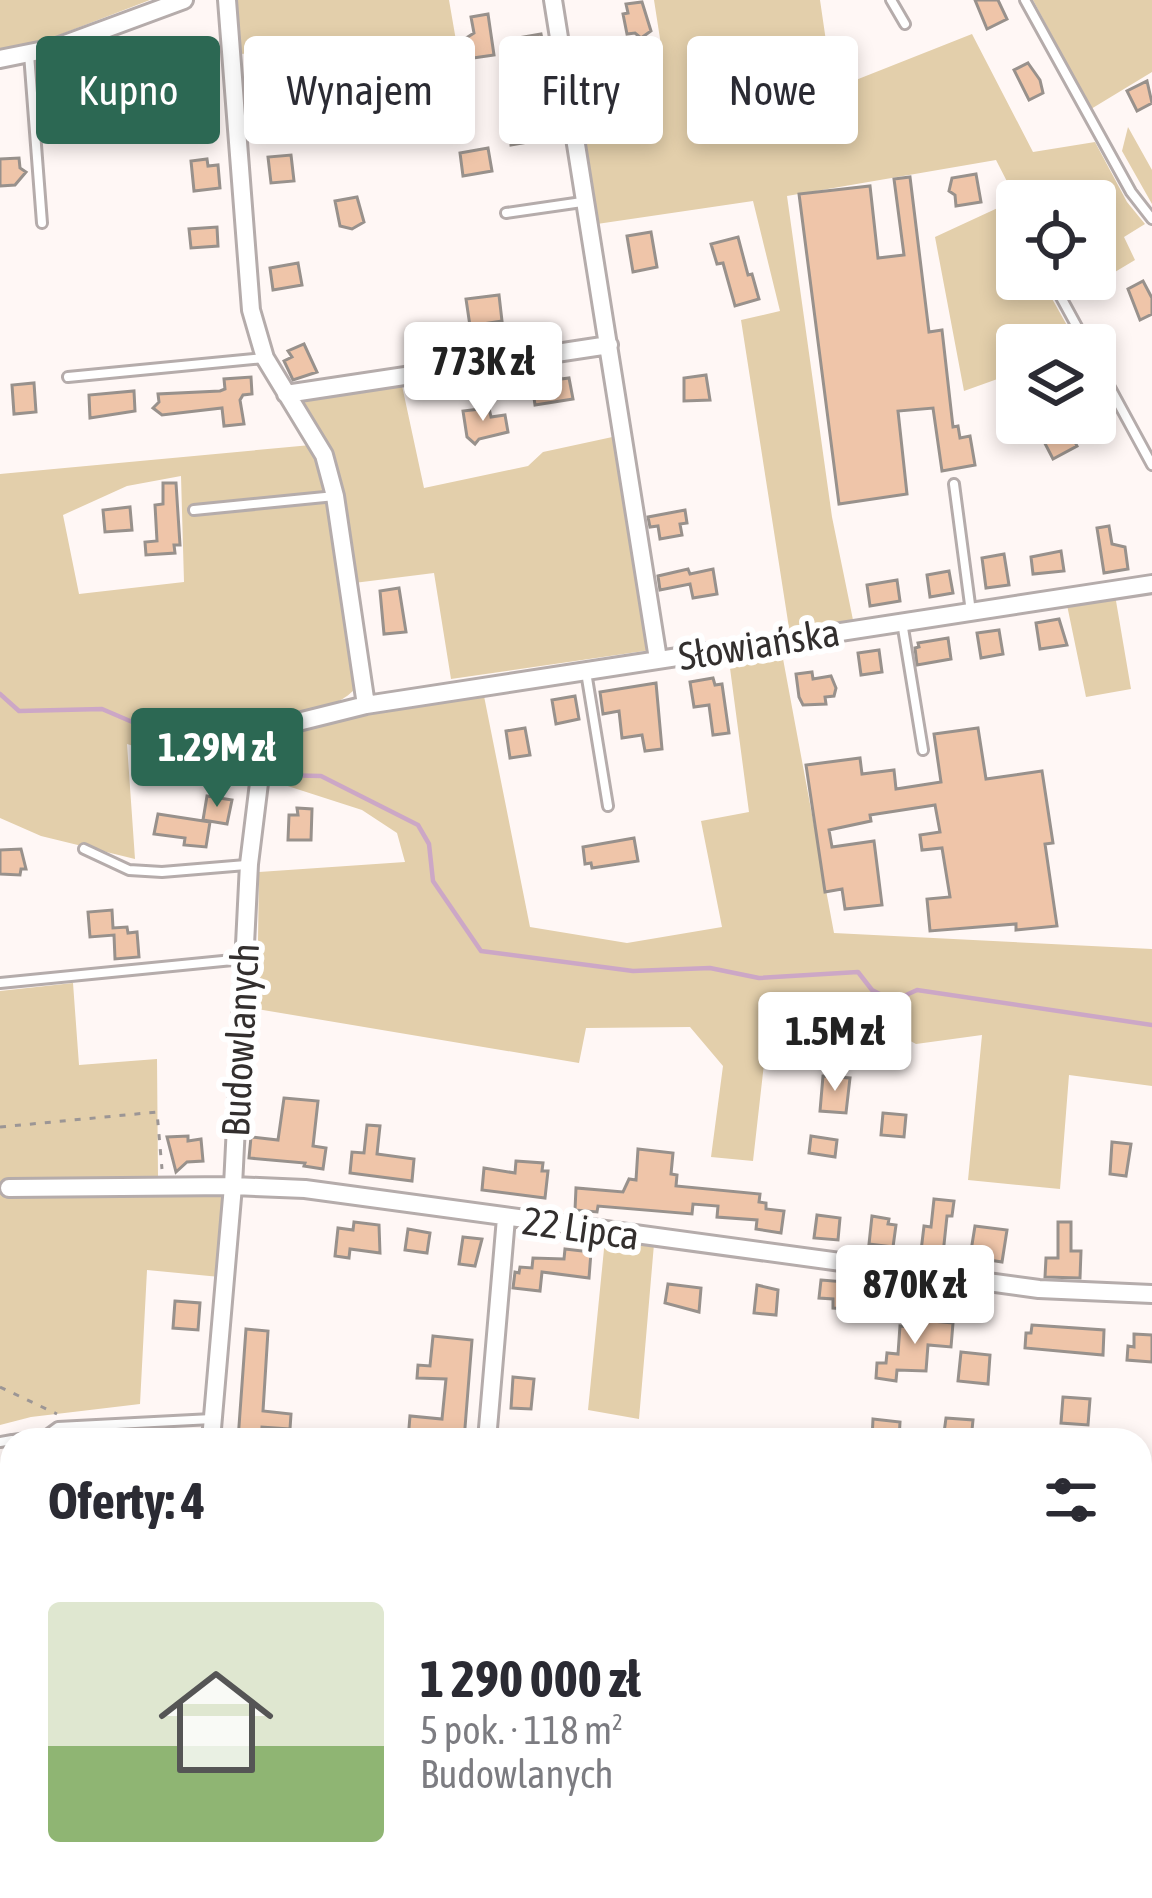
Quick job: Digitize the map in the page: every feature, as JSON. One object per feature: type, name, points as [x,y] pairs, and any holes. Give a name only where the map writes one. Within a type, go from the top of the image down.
[{"type":"street","points":[[0,59],[29,54],[184,0]]},
{"type":"street","points":[[227,0],[251,310],[266,358],[324,455],[335,496],[366,705]]},
{"type":"street","points":[[553,0],[658,659]]},
{"type":"street","points":[[286,394],[609,345]]},
{"type":"street","name":"Słowiańska","points":[[366,705],[1152,584]]},
{"type":"street","name":"Budowlanych","points":[[212,1428],[233,1186],[249,864],[260,775],[276,744],[298,722],[366,705]]},
{"type":"street","name":"22 Lipca","points":[[9,1189],[233,1186],[305,1190],[1040,1289],[1152,1294]]},
{"type":"street","points":[[488,1428],[506,1218]]},
{"type":"lane","points":[[891,0],[905,24]]},
{"type":"lane","points":[[1024,0],[1130,192],[1152,219]]},
{"type":"lane","points":[[29,54],[42,223]]},
{"type":"lane","points":[[506,213],[586,201]]},
{"type":"lane","points":[[68,377],[266,358]]},
{"type":"lane","points":[[1116,399],[1152,465]]},
{"type":"lane","points":[[954,484],[971,612]]},
{"type":"lane","points":[[194,510],[335,496]]},
{"type":"lane","points":[[902,622],[922,750]]},
{"type":"lane","points":[[586,670],[608,806]]},
{"type":"lane","points":[[84,849],[129,870],[162,872],[249,864]]},
{"type":"lane","points":[[0,983],[244,959]]},
{"type":"lane","points":[[58,1427],[213,1418]]},
{"type":"path","points":[[0,1127],[157,1112],[164,1186]]},
{"type":"path","points":[[0,1387],[57,1412],[58,1427]]},
{"type":"shaded area","points":[[0,0],[150,0],[56,36],[36,36],[33,45],[0,51]]},
{"type":"shaded area","points":[[233,0],[449,0],[455,36],[244,36],[241,54]]},
{"type":"shaded area","points":[[654,0],[820,0],[825,36],[687,36],[687,144],[858,144],[858,79],[972,34],[1033,152],[1095,142],[1115,180],[1006,180],[996,160],[787,196],[832,517],[853,620],[789,628],[741,320],[780,311],[753,201],[597,224],[584,144],[663,144]]},
{"type":"shaded area","points":[[1033,0],[1152,0],[1152,72],[1091,109]]},
{"type":"shaded area","points":[[1128,127],[1152,170],[1152,204],[1122,151]]},
{"type":"shaded area","points":[[1116,181],[1145,224],[1124,237],[1135,260],[1116,271]]},
{"type":"shaded area","points":[[996,209],[996,300],[1053,300],[1066,324],[996,324],[996,380],[964,391],[935,237]]},
{"type":"shaded area","points":[[401,381],[424,488],[528,466],[543,452],[617,436],[651,650],[451,679],[434,573],[354,583],[333,461],[301,400]]},
{"type":"shaded area","points":[[311,445],[325,473],[357,686],[337,702],[277,727],[262,747],[252,782],[127,744],[135,859],[41,836],[0,818],[0,474]],"holes":[[[181,476],[184,582],[79,594],[63,515],[127,486]]]},
{"type":"shaded area","points":[[1115,595],[1131,689],[1086,697],[1067,605]]},
{"type":"shaded area","points":[[781,648],[834,933],[1152,949],[1152,1086],[1069,1075],[1060,1189],[968,1180],[982,1035],[916,1044],[877,1023],[811,1017],[766,1046],[753,1161],[711,1157],[723,1066],[690,1027],[586,1028],[579,1063],[257,1009],[259,872],[405,862],[397,833],[362,810],[269,780],[279,754],[298,733],[358,715],[484,696],[530,927],[627,943],[722,927],[701,821],[749,812],[728,653]]},
{"type":"shaded area","points":[[73,983],[79,1065],[157,1059],[158,1177],[91,1182],[227,1191],[220,1277],[147,1270],[140,1404],[0,1425],[0,991]]},
{"type":"shaded area","points":[[605,1239],[654,1244],[639,1419],[588,1410]]},
{"type":"building","points":[[975,0],[998,0],[1007,19],[987,29]]},
{"type":"building","points":[[642,2],[651,31],[644,36],[627,34],[626,4]]},
{"type":"building","points":[[488,14],[494,55],[475,58],[471,17]]},
{"type":"building","points":[[1028,63],[1043,93],[1029,100],[1014,70]]},
{"type":"building","points":[[1147,81],[1152,103],[1137,111],[1127,91]]},
{"type":"building","points":[[488,148],[492,171],[463,176],[460,153]]},
{"type":"building","points":[[291,155],[294,181],[271,183],[268,157]]},
{"type":"building","points":[[19,158],[26,172],[15,185],[0,186],[0,159]]},
{"type":"building","points":[[207,159],[208,166],[218,165],[220,188],[194,191],[191,161]]},
{"type":"building","points":[[976,174],[981,202],[956,206],[955,195],[949,191],[952,178]]},
{"type":"building","points":[[910,177],[929,332],[942,330],[953,427],[958,426],[960,438],[970,436],[975,465],[942,471],[933,408],[898,411],[907,494],[839,504],[799,194],[870,186],[878,258],[904,255],[894,179]]},
{"type":"building","points":[[357,197],[364,222],[352,229],[340,226],[335,201]]},
{"type":"building","points":[[217,227],[218,246],[191,248],[189,229]]},
{"type":"building","points":[[651,232],[657,267],[633,272],[627,236]]},
{"type":"building","points":[[738,237],[759,299],[735,306],[723,263],[717,264],[711,244]]},
{"type":"building","points":[[298,263],[302,285],[273,290],[270,268]]},
{"type":"building","points":[[1143,281],[1152,298],[1152,314],[1140,320],[1128,289]]},
{"type":"building","points":[[499,295],[502,321],[470,326],[466,299]]},
{"type":"building","points":[[304,344],[317,372],[293,380],[284,361],[292,357],[288,351]]},
{"type":"building","points":[[560,373],[561,379],[569,378],[573,399],[535,405],[531,377]]},
{"type":"building","points":[[706,375],[710,400],[684,401],[684,378]]},
{"type":"building","points":[[251,377],[252,394],[240,400],[244,424],[224,426],[222,408],[162,415],[153,408],[159,402],[158,394],[220,391],[225,389],[224,379]]},
{"type":"building","points":[[34,383],[36,412],[14,414],[12,385]]},
{"type":"building","points":[[134,391],[135,411],[90,418],[89,395]]},
{"type":"building","points":[[489,408],[491,417],[505,415],[508,432],[475,444],[467,437],[463,411]]},
{"type":"building","points":[[1045,444],[1076,444],[1077,446],[1053,459]]},
{"type":"building","points":[[163,483],[176,483],[180,545],[174,545],[175,553],[146,555],[145,542],[157,541],[155,505],[163,504]]},
{"type":"building","points":[[130,507],[132,530],[105,532],[103,510]]},
{"type":"building","points":[[685,510],[682,535],[660,539],[658,526],[650,527],[648,517]]},
{"type":"building","points":[[1109,526],[1112,544],[1125,547],[1128,569],[1104,573],[1097,528]]},
{"type":"building","points":[[1061,551],[1064,571],[1033,574],[1031,557]]},
{"type":"building","points":[[1004,554],[1009,585],[986,588],[982,558]]},
{"type":"building","points":[[688,569],[690,574],[713,569],[717,594],[693,598],[690,584],[660,590],[658,576]]},
{"type":"building","points":[[949,571],[953,593],[930,597],[927,575]]},
{"type":"building","points":[[897,580],[900,601],[870,606],[867,585]]},
{"type":"building","points":[[399,588],[406,632],[384,634],[380,591]]},
{"type":"building","points":[[1059,619],[1067,645],[1040,649],[1036,623]]},
{"type":"building","points":[[999,630],[1003,654],[981,658],[977,633]]},
{"type":"building","points":[[948,638],[951,659],[917,665],[918,643]]},
{"type":"building","points":[[879,650],[882,672],[861,675],[858,653]]},
{"type":"building","points":[[812,672],[813,679],[831,676],[836,688],[834,696],[825,697],[826,704],[803,705],[799,697],[796,674]]},
{"type":"building","points":[[713,678],[715,685],[722,684],[729,733],[713,735],[709,705],[694,707],[690,682]]},
{"type":"building","points":[[656,683],[662,749],[645,751],[642,735],[622,738],[619,711],[603,714],[600,692]]},
{"type":"building","points":[[575,696],[579,719],[556,724],[552,700]]},
{"type":"building","points":[[525,728],[530,755],[510,758],[506,731]]},
{"type":"building","points":[[978,728],[986,779],[1042,771],[1053,843],[1045,844],[1057,926],[1016,930],[1016,924],[930,931],[927,899],[950,897],[942,848],[922,850],[920,835],[940,832],[935,805],[870,815],[871,821],[829,830],[832,847],[874,841],[882,905],[845,909],[842,889],[825,892],[806,765],[860,758],[862,774],[894,770],[896,789],[941,782],[934,734]]},
{"type":"building","points":[[207,796],[232,800],[227,824],[203,820]]},
{"type":"building","points":[[297,808],[312,809],[311,840],[288,840],[289,815],[298,815]]},
{"type":"building","points":[[158,814],[210,822],[206,847],[184,845],[185,838],[154,834]]},
{"type":"building","points":[[634,838],[638,861],[592,868],[591,863],[585,864],[583,847]]},
{"type":"building","points":[[21,849],[26,869],[20,875],[0,874],[0,850]]},
{"type":"building","points":[[112,910],[113,928],[137,932],[139,957],[115,959],[114,935],[90,937],[88,912]]},
{"type":"building","points":[[823,1076],[850,1078],[846,1113],[820,1111]]},
{"type":"building","points":[[284,1098],[318,1101],[313,1146],[326,1148],[323,1169],[249,1158],[251,1137],[278,1140]]},
{"type":"building","points":[[883,1113],[906,1115],[904,1137],[881,1135]]},
{"type":"building","points":[[367,1125],[380,1126],[377,1154],[414,1159],[412,1181],[350,1173],[352,1152],[364,1153]]},
{"type":"building","points":[[188,1136],[188,1141],[201,1139],[203,1161],[187,1162],[176,1172],[167,1137]]},
{"type":"building","points":[[811,1136],[837,1140],[835,1157],[809,1153]]},
{"type":"building","points":[[1112,1142],[1131,1144],[1126,1176],[1110,1174]]},
{"type":"building","points":[[638,1149],[673,1153],[671,1174],[677,1175],[676,1186],[760,1194],[759,1202],[766,1203],[766,1209],[784,1211],[781,1233],[756,1229],[757,1220],[717,1217],[718,1206],[693,1204],[692,1214],[598,1206],[597,1212],[575,1210],[576,1188],[623,1192],[629,1179],[636,1180]]},
{"type":"building","points":[[516,1161],[543,1163],[542,1171],[548,1171],[545,1198],[482,1190],[484,1168],[515,1173]]},
{"type":"building","points":[[934,1199],[954,1201],[952,1216],[947,1216],[943,1254],[921,1251],[924,1226],[931,1227]]},
{"type":"building","points":[[817,1215],[840,1218],[838,1240],[814,1238]]},
{"type":"building","points":[[872,1216],[896,1225],[893,1247],[869,1244]]},
{"type":"building","points":[[354,1222],[379,1225],[380,1253],[350,1249],[349,1258],[335,1256],[338,1228],[353,1230]]},
{"type":"building","points":[[1058,1222],[1071,1222],[1071,1251],[1081,1251],[1080,1278],[1045,1277],[1046,1258],[1058,1258]]},
{"type":"building","points":[[975,1226],[1007,1230],[1002,1262],[970,1257]]},
{"type":"building","points":[[408,1229],[430,1233],[427,1253],[405,1250]]},
{"type":"building","points":[[463,1237],[482,1239],[475,1266],[459,1264]]},
{"type":"building","points":[[565,1249],[591,1252],[589,1278],[542,1272],[540,1291],[513,1288],[520,1267],[532,1268],[533,1258],[564,1259]]},
{"type":"building","points":[[821,1280],[858,1283],[857,1288],[867,1289],[865,1310],[833,1308],[833,1299],[819,1298]]},
{"type":"building","points":[[668,1284],[701,1288],[699,1312],[665,1303]]},
{"type":"building","points":[[757,1285],[778,1290],[776,1315],[754,1313]]},
{"type":"building","points":[[175,1301],[200,1303],[198,1330],[173,1328]]},
{"type":"building","points":[[910,1319],[953,1323],[951,1347],[928,1345],[926,1371],[897,1370],[896,1381],[876,1378],[877,1363],[886,1363],[887,1353],[898,1354],[900,1326],[909,1327]]},
{"type":"building","points":[[1032,1325],[1104,1330],[1103,1355],[1025,1348]]},
{"type":"building","points":[[246,1329],[268,1331],[263,1411],[291,1414],[290,1428],[239,1428]]},
{"type":"building","points":[[1134,1334],[1152,1335],[1152,1362],[1127,1360]]},
{"type":"building","points":[[433,1336],[472,1340],[465,1428],[409,1428],[410,1416],[442,1419],[446,1379],[417,1378],[418,1365],[430,1366]]},
{"type":"building","points":[[961,1352],[990,1355],[988,1384],[958,1381]]},
{"type":"building","points":[[513,1377],[534,1379],[531,1409],[511,1408]]},
{"type":"building","points":[[1063,1397],[1090,1399],[1088,1425],[1061,1423]]},
{"type":"building","points":[[946,1418],[973,1420],[972,1428],[945,1428]]},
{"type":"building","points":[[873,1419],[900,1422],[900,1428],[873,1428]]},
{"type":"waterway","points":[[0,694],[19,711],[102,709],[242,769]]},
{"type":"waterway","points":[[276,775],[321,776],[418,825],[429,844],[433,881],[481,951],[633,971],[710,968],[759,978],[858,972],[872,990],[893,1001],[917,990],[1152,1025]]}]
